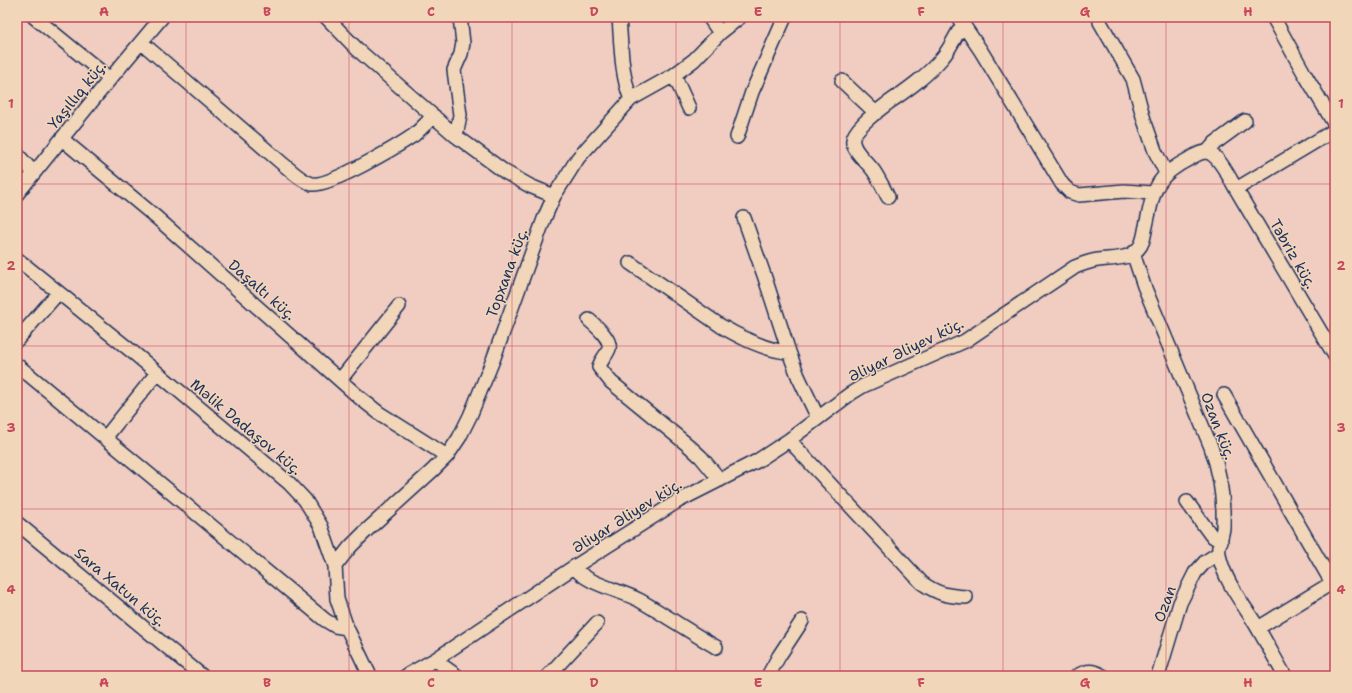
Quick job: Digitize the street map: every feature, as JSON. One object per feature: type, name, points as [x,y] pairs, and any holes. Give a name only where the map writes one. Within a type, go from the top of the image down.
[{"type":"street","points":[[34,17],[110,79]]},
{"type":"street","name":"Yaşıllıq küç.","points":[[17,194],[162,17]]},
{"type":"street","points":[[326,17],[357,49],[456,136],[505,172],[530,186],[554,196]]},
{"type":"street","points":[[619,17],[627,90],[631,99]]},
{"type":"street","points":[[709,17],[720,33]]},
{"type":"street","name":"Topxana küç.","points":[[335,566],[350,547],[367,530],[447,456],[459,438],[470,416],[493,360],[544,219],[554,196],[578,158],[631,99],[674,75],[694,60],[720,33],[740,17]]},
{"type":"street","points":[[737,137],[752,92],[785,17]]},
{"type":"street","points":[[1273,17],[1335,125]]},
{"type":"street","points":[[456,136],[460,115],[454,70],[461,54],[463,43],[460,18]]},
{"type":"street","points":[[888,197],[875,172],[856,150],[853,143],[853,137],[856,131],[876,113],[935,67],[944,57],[958,31],[961,21]]},
{"type":"street","points":[[961,21],[1062,184],[1070,192],[1079,195],[1124,191],[1153,193]]},
{"type":"street","points":[[1100,22],[1133,79],[1144,120],[1155,151],[1166,173]]},
{"type":"street","points":[[141,42],[284,165],[304,180],[313,184],[338,178],[396,146],[415,134],[434,116]]},
{"type":"street","points":[[674,75],[689,108]]},
{"type":"street","points":[[842,81],[876,113]]},
{"type":"street","points":[[1207,152],[1244,120]]},
{"type":"street","points":[[1133,253],[1138,249],[1143,241],[1153,193],[1166,173],[1182,162],[1202,152],[1207,152],[1214,155],[1236,188],[1335,130]]},
{"type":"street","name":"Daşaltı küç.","points":[[62,139],[157,218],[379,413],[447,456]]},
{"type":"street","points":[[17,154],[34,173]]},
{"type":"street","name":"Təbriz küç.","points":[[1236,188],[1335,356]]},
{"type":"street","points":[[744,218],[764,275],[788,352],[818,418]]},
{"type":"street","name":"Əliyar Əliyev küç.","points":[[406,676],[436,659],[574,567],[678,501],[757,461],[789,440],[841,400],[862,386],[974,335],[1075,267],[1099,260],[1115,260],[1133,253]]},
{"type":"street","name":"Ozan küç.","points":[[1133,253],[1144,286],[1218,467],[1223,528],[1220,547],[1222,566],[1227,579],[1258,628],[1285,676]]},
{"type":"street","name":"Məlik Dadaşov küç.","points":[[17,260],[157,373],[289,483],[305,500],[321,526],[335,566],[337,599],[347,628],[370,676]]},
{"type":"street","points":[[630,263],[721,326],[773,350],[788,352]]},
{"type":"street","points":[[17,340],[58,293]]},
{"type":"street","points":[[340,380],[399,306]]},
{"type":"street","points":[[589,320],[604,334],[610,344],[610,349],[600,361],[599,367],[602,373],[689,446],[701,457],[720,480]]},
{"type":"street","points":[[17,365],[325,620],[335,626],[347,628]]},
{"type":"street","points":[[106,438],[157,373]]},
{"type":"street","points":[[1224,395],[1334,584],[1258,628]]},
{"type":"street","points":[[789,440],[922,583],[934,591],[947,596],[966,597]]},
{"type":"street","points":[[1187,502],[1220,547]]},
{"type":"street","name":"Sara Xatun küç.","points":[[17,523],[202,676]]},
{"type":"street","name":"Ozan","points":[[1158,676],[1180,603],[1194,573],[1220,547]]},
{"type":"street","points":[[574,567],[578,573],[585,578],[624,592],[716,647]]},
{"type":"street","points":[[768,676],[802,621]]},
{"type":"street","points":[[548,676],[597,623]]},
{"type":"street","points":[[436,659],[442,666],[457,676]]},
{"type":"street","points":[[1077,676],[1089,670],[1103,676]]}]
